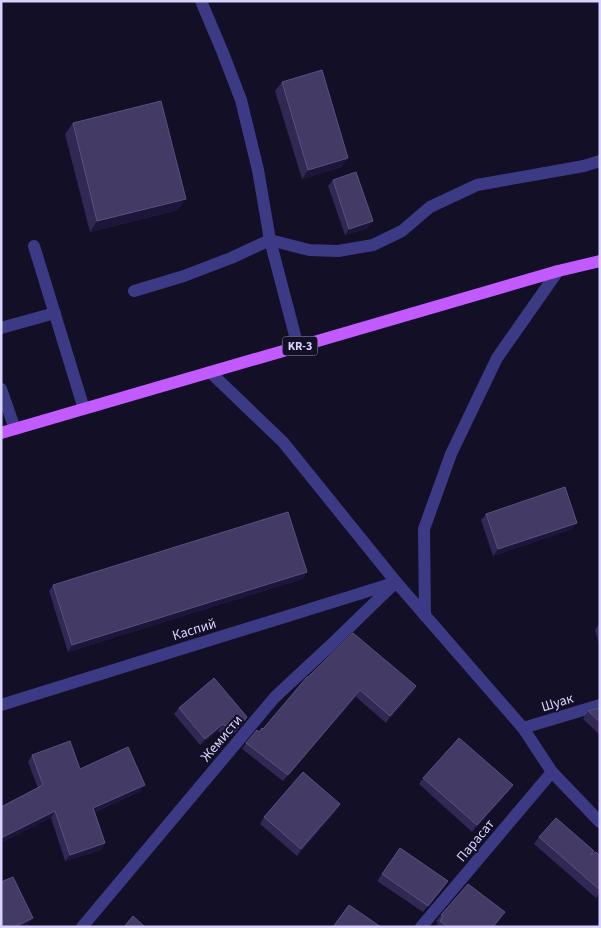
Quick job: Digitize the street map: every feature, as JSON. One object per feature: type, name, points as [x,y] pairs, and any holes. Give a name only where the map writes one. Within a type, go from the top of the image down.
[{"type":"main road","name":"KR-3","points":[[1,433],[558,271],[600,261]]},
{"type":"street","points":[[201,1],[241,100],[258,170],[270,240],[298,347]]},
{"type":"street","points":[[134,291],[184,276],[232,258],[270,240],[309,250],[338,251],[374,245],[402,231],[430,207],[477,185],[584,166],[600,161]]},
{"type":"street","points":[[34,246],[84,409]]},
{"type":"street","points":[[426,616],[424,529],[451,454],[497,358],[558,271]]},
{"type":"street","points":[[1,328],[55,313]]},
{"type":"street","points":[[210,372],[283,442],[396,582],[524,728],[552,772],[600,822]]},
{"type":"street","points":[[1,389],[15,429]]},
{"type":"street","name":"Каспий","points":[[1,705],[396,582]]},
{"type":"street","name":"Жемисти","points":[[82,927],[275,697],[396,582]]},
{"type":"street","name":"Шуак","points":[[524,728],[600,705]]},
{"type":"street","name":"Парасат","points":[[421,927],[552,772]]},
{"type":"building","points":[[322,70],[348,158],[308,170],[282,82]]},
{"type":"building","points":[[161,101],[186,199],[97,221],[73,123]]},
{"type":"building","points":[[356,172],[373,221],[349,229],[333,180]]},
{"type":"building","points":[[565,487],[577,523],[498,549],[486,514]]},
{"type":"building","points":[[288,512],[307,572],[72,645],[53,585]]},
{"type":"building","points":[[353,633],[416,686],[390,716],[360,690],[288,775],[246,743],[257,730],[259,732],[263,729],[307,677]]},
{"type":"building","points":[[214,678],[247,717],[234,733],[223,724],[205,739],[179,708]]},
{"type":"building","points":[[600,708],[600,722],[588,711]]},
{"type":"building","points":[[459,738],[513,785],[477,825],[423,778]]},
{"type":"building","points":[[70,741],[80,769],[128,747],[145,785],[93,808],[105,843],[70,855],[55,811],[1,838],[1,807],[43,785],[32,755]]},
{"type":"building","points":[[303,772],[340,804],[301,849],[264,817]]},
{"type":"building","points":[[556,818],[594,851],[590,855],[596,852],[600,856],[600,890],[539,837]]},
{"type":"building","points":[[400,848],[448,881],[428,906],[382,874]]},
{"type":"building","points":[[13,877],[33,918],[15,927],[1,927],[1,882]]},
{"type":"building","points":[[468,884],[505,912],[493,927],[448,927],[440,921],[443,916],[441,915]]},
{"type":"building","points":[[349,905],[381,927],[333,927]]},
{"type":"building","points":[[133,916],[145,927],[124,927]]}]
